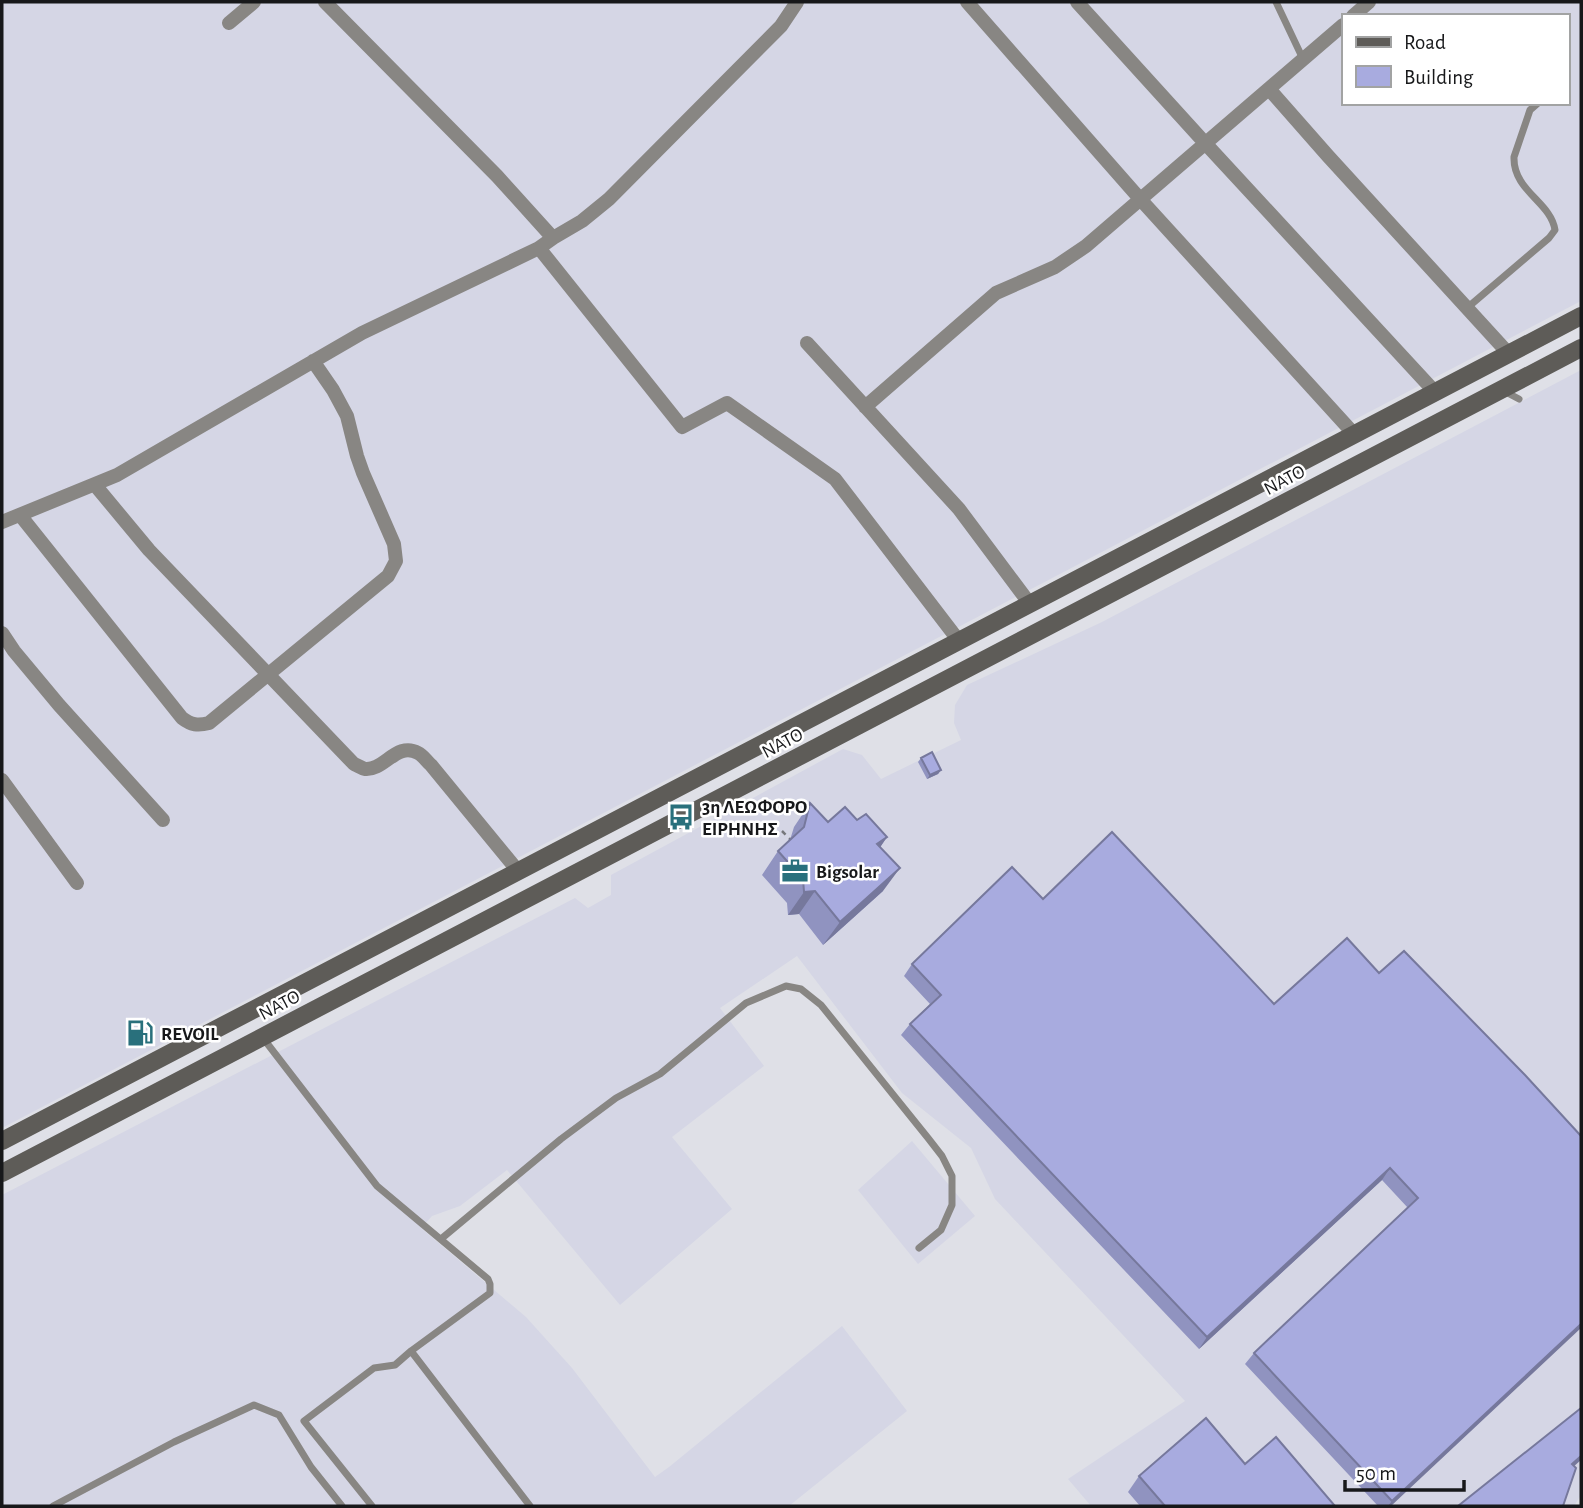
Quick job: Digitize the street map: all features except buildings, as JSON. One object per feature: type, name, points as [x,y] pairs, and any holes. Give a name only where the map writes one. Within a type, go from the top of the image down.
[{"type":"main road","name":"ΝΑΤΟ","points":[[2,1141],[1581,316]]},
{"type":"main road","name":"ΝΑΤΟ","points":[[2,1173],[1581,348]]},
{"type":"street","points":[[229,23],[254,2]]},
{"type":"street","points":[[324,2],[497,176],[553,238]]},
{"type":"street","points":[[2,522],[117,475],[362,333],[539,248],[582,221],[619,190],[780,26],[797,2]]},
{"type":"street","points":[[967,2],[1141,200],[1354,434]]},
{"type":"street","points":[[1077,2],[1435,392]]},
{"type":"street","points":[[1355,14],[1369,2]]},
{"type":"street","points":[[865,407],[996,293],[1055,267],[1086,246],[1342,25]]},
{"type":"street","points":[[1269,89],[1508,354]]},
{"type":"street","points":[[539,248],[682,427],[727,402],[835,480],[959,641]]},
{"type":"street","points":[[807,342],[959,509],[1030,604]]},
{"type":"street","points":[[20,515],[178,714],[187,722],[198,725],[209,723],[388,576],[396,561],[394,544],[356,456],[347,416],[313,361]]},
{"type":"street","points":[[95,485],[149,550],[354,764],[365,769],[377,766],[406,750],[418,753],[431,765],[518,871]]},
{"type":"street","points":[[2,633],[60,705],[163,820]]},
{"type":"street","points":[[2,780],[77,883]]},
{"type":"lane","points":[[1276,2],[1303,59]]},
{"type":"lane","points":[[1467,309],[1555,230],[1549,216],[1520,182],[1513,164],[1530,110],[1536,105]]},
{"type":"lane","points":[[1501,390],[1518,400]]},
{"type":"lane","points":[[440,1239],[561,1139],[617,1098],[660,1074],[746,1003],[786,985],[801,989],[821,1005],[942,1156],[952,1175],[952,1205],[941,1230],[919,1248]]},
{"type":"lane","points":[[262,1037],[377,1186],[488,1279],[490,1284],[490,1293],[395,1365],[374,1368],[304,1421],[372,1506]]},
{"type":"lane","points":[[411,1352],[530,1506]]},
{"type":"lane","points":[[52,1506],[174,1441],[254,1405],[279,1415],[312,1467],[342,1506]]},
{"type":"path","points":[[782,831],[790,840]]},
{"type":"shaded area","points":[[2,2],[1581,2],[1581,301],[2,1128]]},
{"type":"shaded area","points":[[1581,370],[1581,1495],[1574,1506],[1091,1506],[1068,1479],[1185,1401],[995,1199],[971,1148],[902,1093],[797,956],[720,1008],[764,1066],[672,1137],[732,1209],[620,1305],[507,1170],[460,1206],[432,1216],[421,1228],[526,1317],[572,1368],[655,1477],[842,1326],[907,1411],[789,1506],[2,1506],[2,1195],[575,898],[588,908],[611,895],[611,875],[843,749],[862,755],[881,779],[961,740],[954,723],[955,705],[967,685],[1102,622]]},
{"type":"shaded area","points":[[912,1141],[975,1216],[918,1264],[858,1190]]},
{"type":"place","name":"3η ΛΕΩΦΟΡΟ ΕΙΡΗΝΗΣ","points":[[681,817]]},
{"type":"place","name":"Bigsolar","points":[[795,871]]},
{"type":"place","name":"REVOIL","points":[[140,1033]]}]
